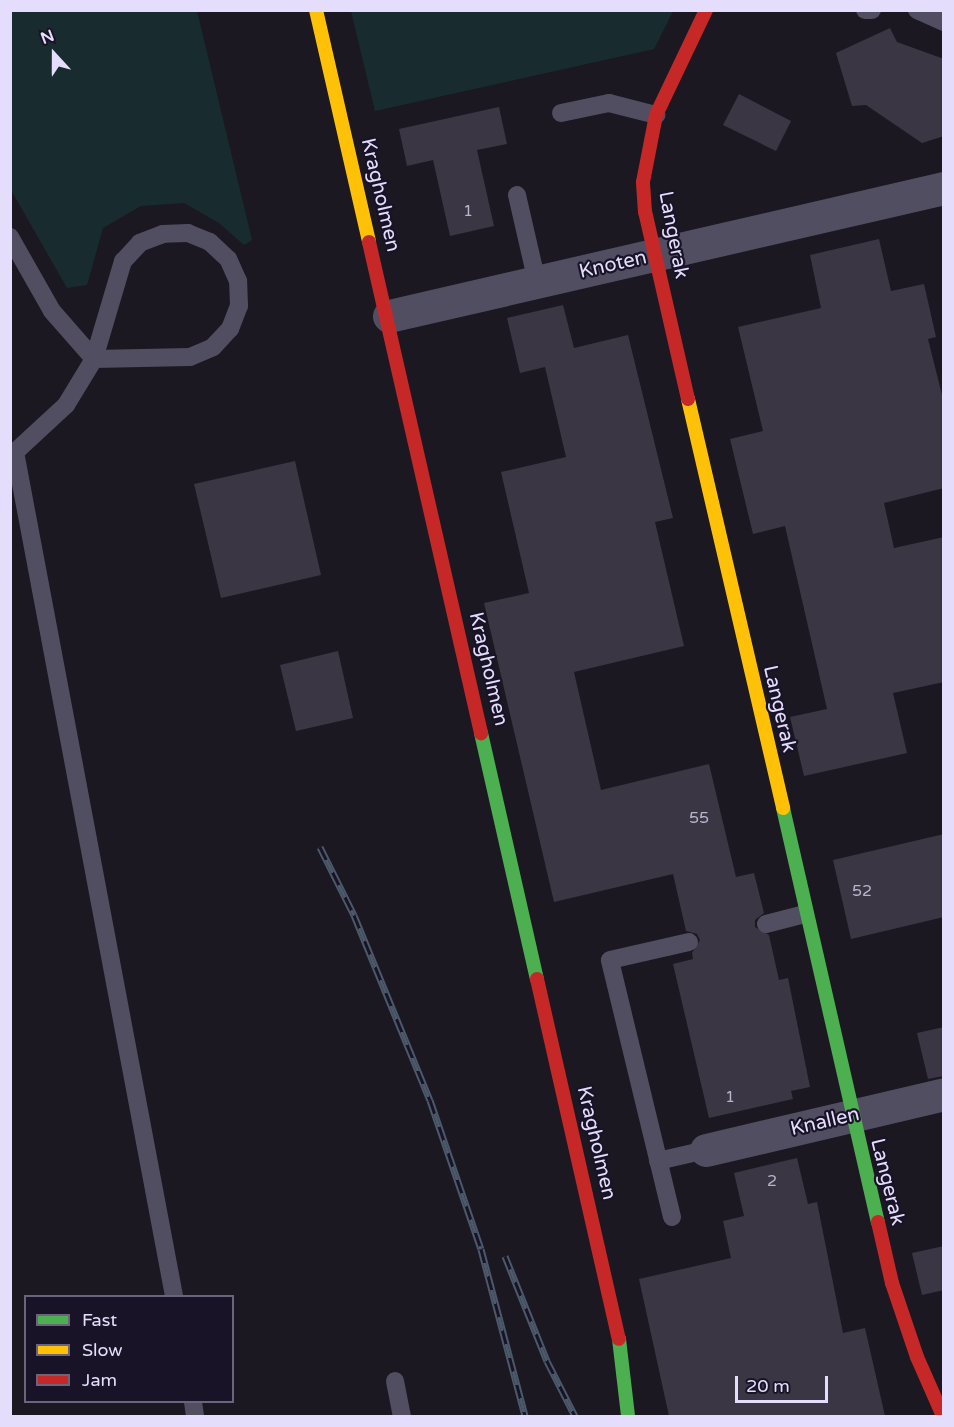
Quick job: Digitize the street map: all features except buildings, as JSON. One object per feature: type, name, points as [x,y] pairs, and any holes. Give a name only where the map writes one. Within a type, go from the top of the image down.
[{"type":"street","name":"Kragholmen","points":[[316,10],[389,316],[619,1336],[628,1416]]},
{"type":"street","name":"Langerak","points":[[706,10],[656,115],[643,182],[645,212],[851,1116],[892,1283],[916,1357],[943,1416]]},
{"type":"street","name":"Knoten","points":[[389,316],[943,189]]},
{"type":"street","name":"Knallen","points":[[706,1150],[944,1094]]},
{"type":"street","name":"Kragholmen","points":[[619,1336],[641,1387]]},
{"type":"lane","points":[[865,10],[872,10]]},
{"type":"lane","points":[[917,10],[944,22]]},
{"type":"lane","points":[[561,113],[609,103],[656,115]]},
{"type":"lane","points":[[517,195],[537,282]]},
{"type":"lane","points":[[94,359],[190,357],[213,347],[230,328],[239,306],[238,281],[228,259],[210,242],[188,233],[163,234],[140,243],[123,261],[94,359],[66,405],[15,452],[174,1295]]},
{"type":"lane","points":[[10,237],[52,311],[94,359]]},
{"type":"lane","points":[[766,924],[806,914]]},
{"type":"lane","points":[[672,1217],[610,960],[689,942]]},
{"type":"lane","points":[[658,1161],[706,1150]]},
{"type":"lane","points":[[395,1381],[402,1416]]},
{"type":"green space","points":[[351,10],[673,11],[654,49],[375,111]]},
{"type":"green space","points":[[10,11],[197,11],[252,240],[244,245],[219,223],[184,203],[141,206],[103,228],[87,285],[67,288],[11,190]]},
{"type":"railway","points":[[320,847],[354,915],[430,1100],[481,1249],[525,1416]]},
{"type":"railway","points":[[505,1256],[547,1361],[575,1416]]},
{"type":"traffic: fast","points":[[481,733],[537,979]]},
{"type":"traffic: fast","points":[[783,808],[878,1222]]},
{"type":"traffic: fast","points":[[619,1339],[628,1416]]},
{"type":"traffic: slow","points":[[316,10],[369,242]]},
{"type":"traffic: slow","points":[[688,399],[783,808]]},
{"type":"traffic: jam","points":[[688,399],[645,212],[643,182],[656,115],[706,10]]},
{"type":"traffic: jam","points":[[369,242],[481,733]]},
{"type":"traffic: jam","points":[[537,979],[619,1339]]},
{"type":"traffic: jam","points":[[878,1222],[892,1283],[917,1357],[943,1416]]}]
